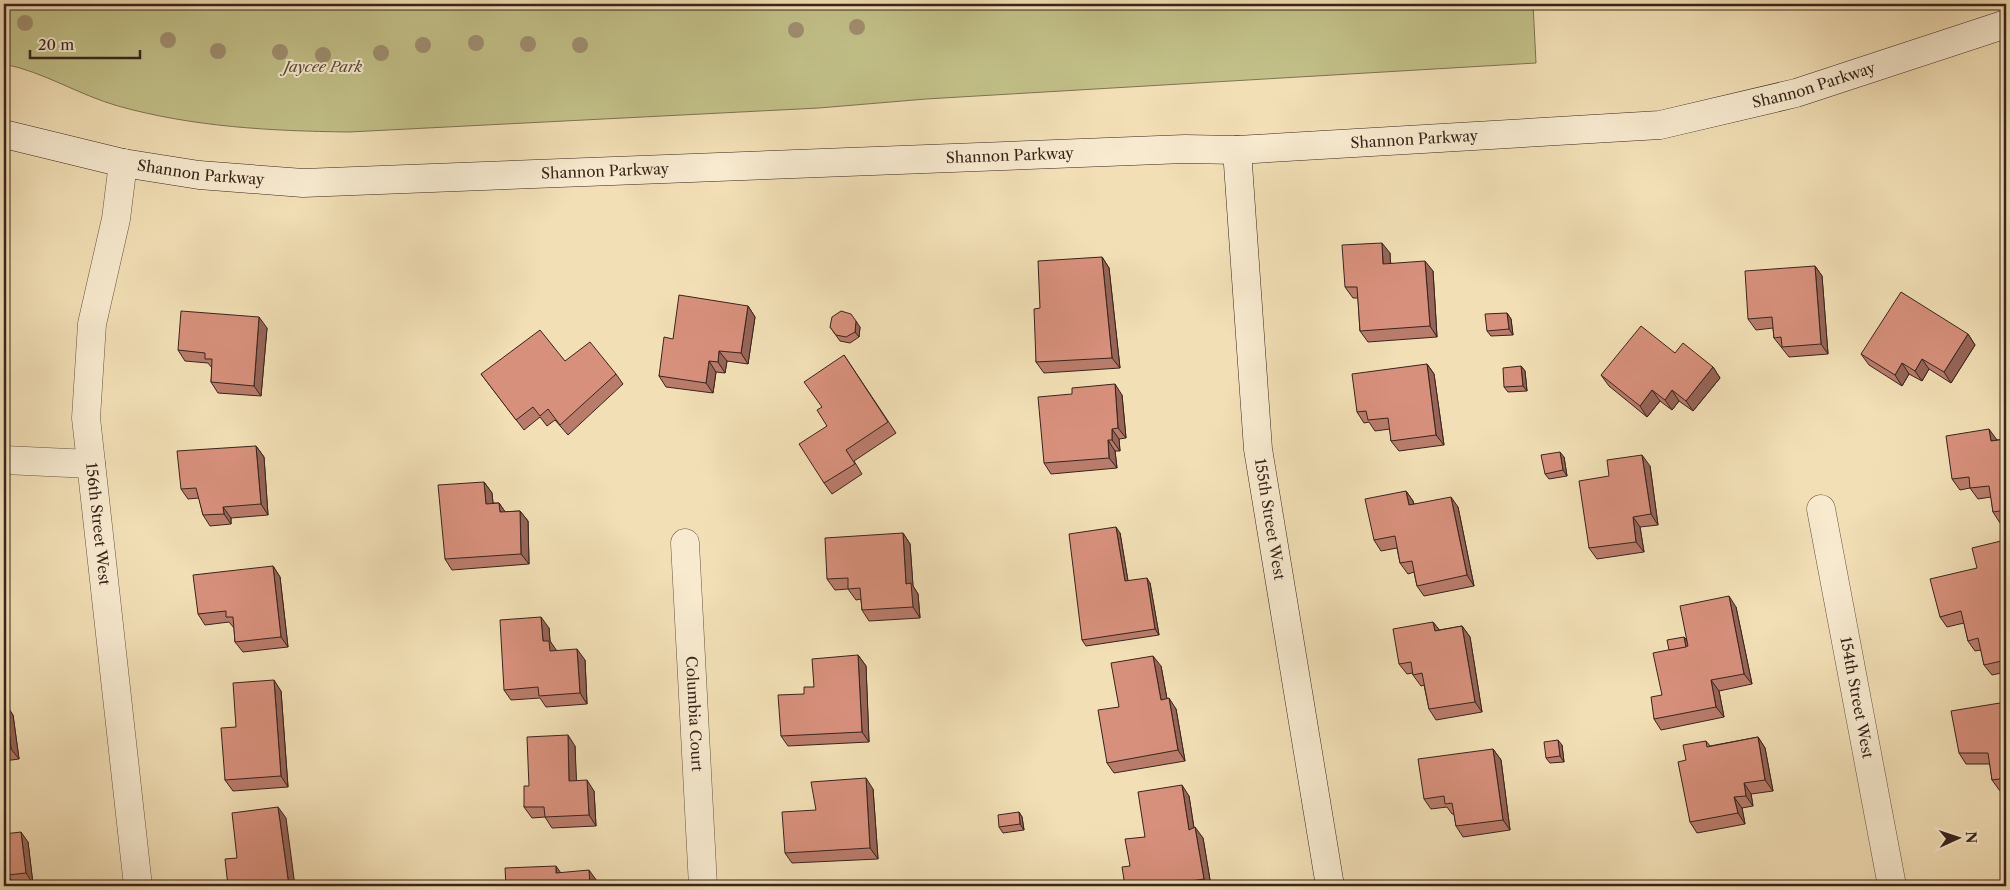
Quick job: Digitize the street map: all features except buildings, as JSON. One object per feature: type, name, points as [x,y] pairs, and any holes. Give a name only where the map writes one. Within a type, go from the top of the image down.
[{"type":"street","name":"Shannon Parkway","points":[[4,134],[123,163],[199,174],[303,183],[1185,150],[1237,150],[1660,125],[1796,93],[2006,24]]},
{"type":"street","name":"155th Street West","points":[[1237,150],[1258,449],[1330,886]]},
{"type":"street","name":"156th Street West","points":[[123,163],[116,219],[92,324],[86,418],[138,886]]},
{"type":"street","points":[[4,460],[91,464]]},
{"type":"street","name":"154th Street West","points":[[1821,509],[1892,886]]},
{"type":"street","name":"Columbia Court","points":[[685,543],[703,886]]},
{"type":"green space","name":"Jaycee Park","points":[[4,4],[1533,4],[1536,63],[926,99],[819,108],[349,132],[261,129],[175,119],[118,106],[33,72],[4,64]]}]
